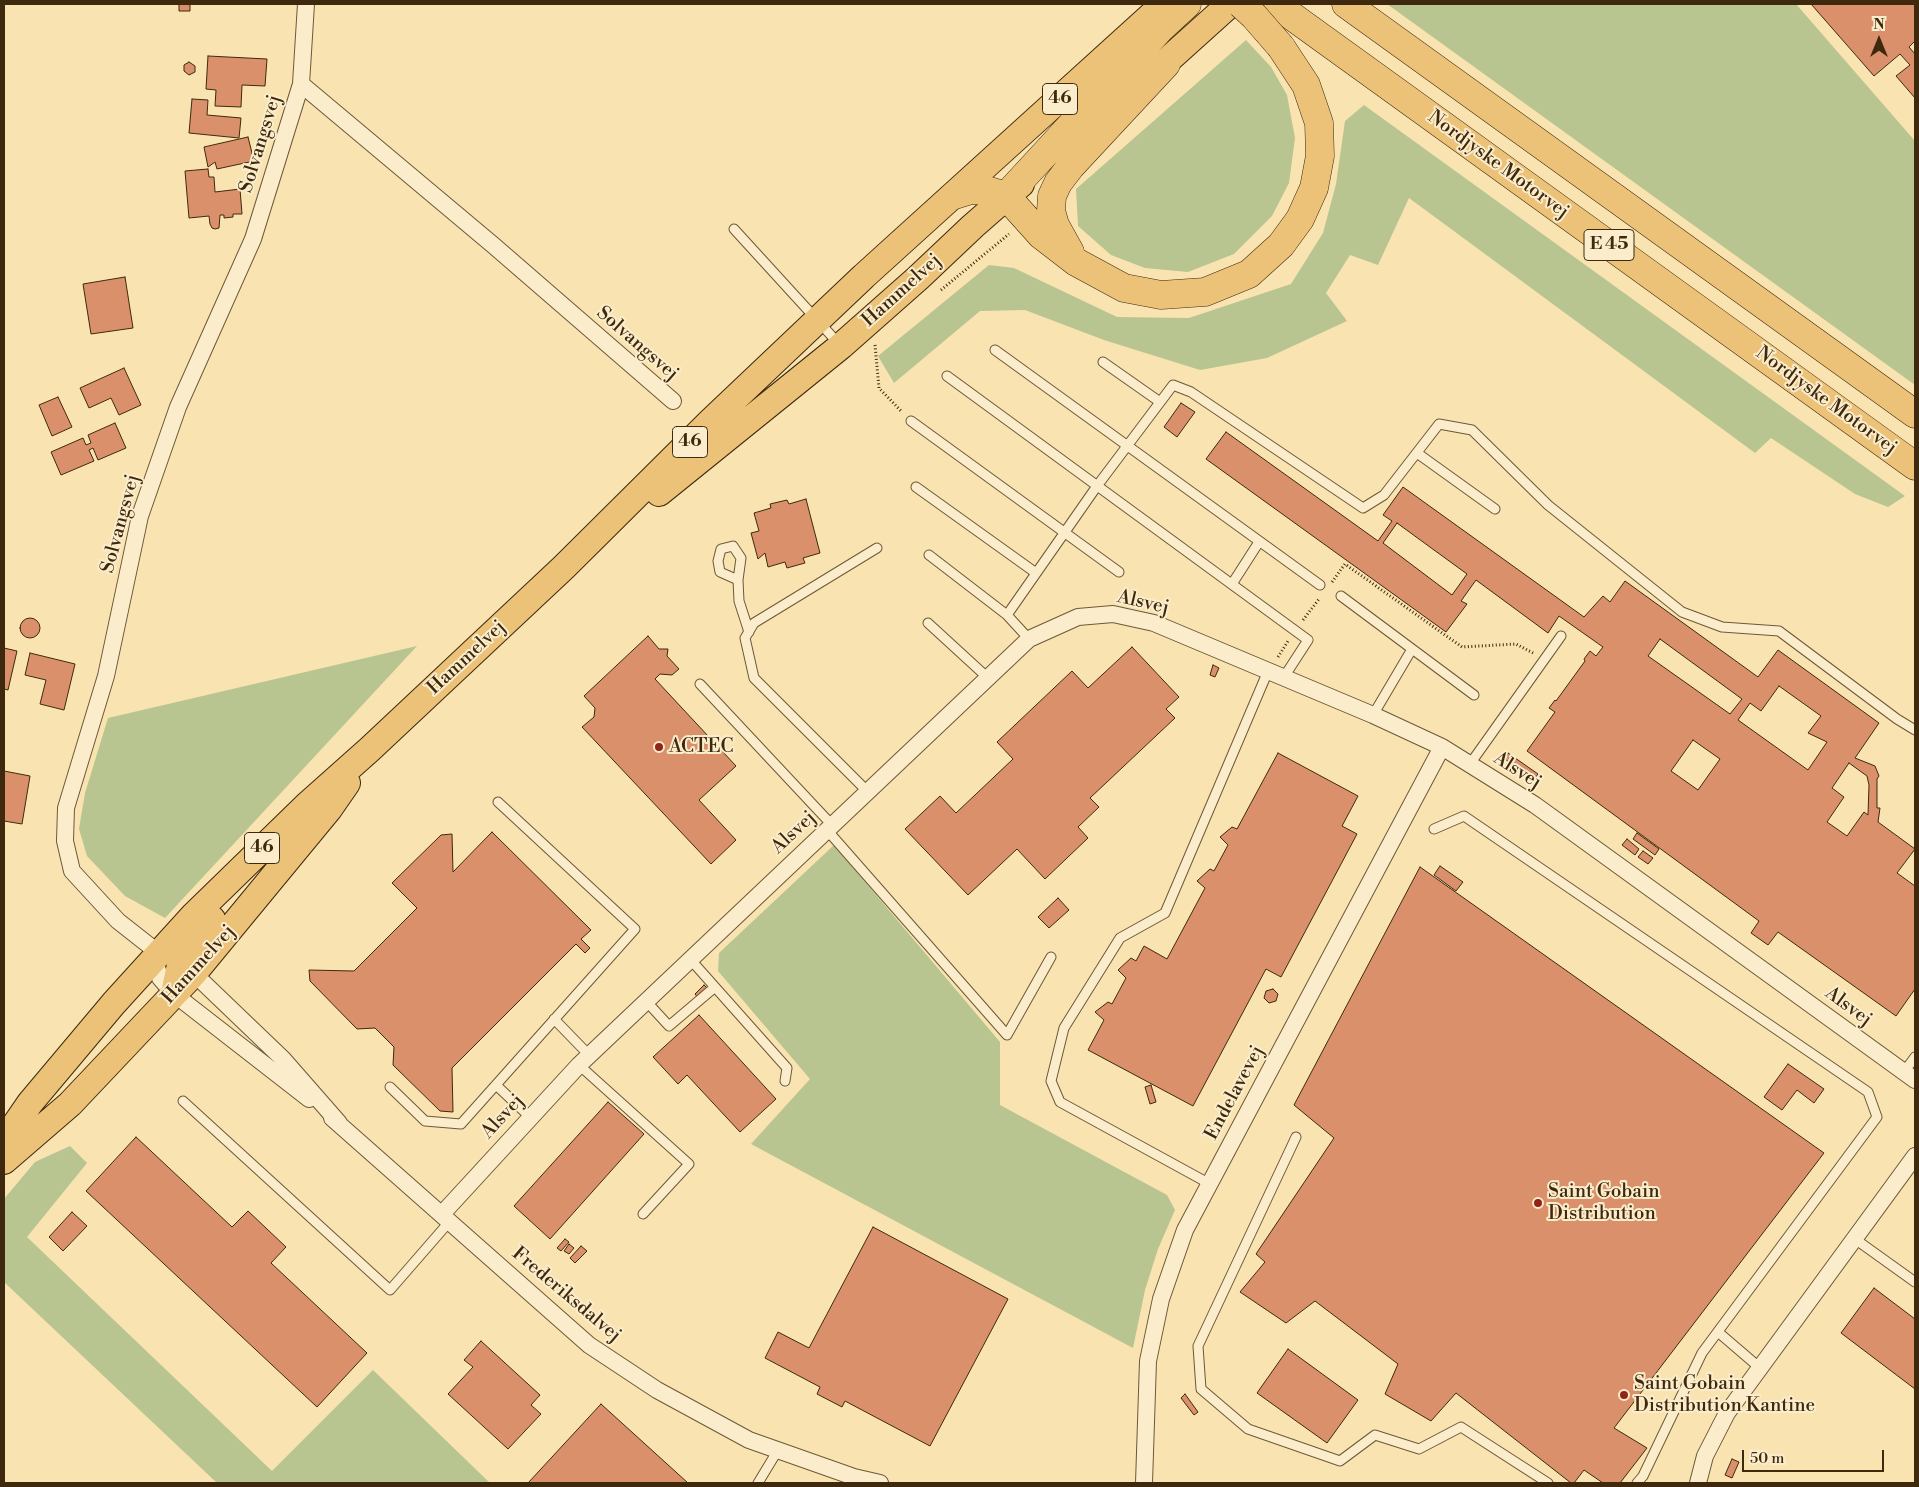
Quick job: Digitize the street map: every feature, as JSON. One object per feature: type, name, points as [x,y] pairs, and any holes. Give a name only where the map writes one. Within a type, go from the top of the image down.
[{"type":"highway","points":[[1006,196],[1160,29],[1187,4]]},
{"type":"highway","points":[[955,195],[971,190],[990,191],[1006,196],[1041,234],[1076,262],[1124,288],[1161,295],[1205,292],[1249,274],[1281,245],[1300,219],[1314,188],[1320,156],[1319,123],[1306,84],[1281,47],[1241,4]]},
{"type":"highway","name":"Nordjyske Motorvej","points":[[1275,4],[1915,466]]},
{"type":"highway","name":"E 45","points":[[1346,4],[1915,414]]},
{"type":"highway","points":[[1076,262],[1055,225],[1051,211],[1052,196],[1058,183],[1071,166],[1166,64]]},
{"type":"main road","name":"Hammelvej","points":[[4,1161],[16,1140],[30,1103],[102,1017],[170,970],[194,915],[306,806],[370,749],[564,567],[709,423],[818,320],[1164,4]]},
{"type":"main road","name":"Hammelvej","points":[[564,567],[841,346],[1006,196],[1166,64],[1230,4]]},
{"type":"main road","name":"Hammelvej","points":[[16,1140],[70,1104],[170,970],[329,809],[370,749]]},
{"type":"street","name":"Solvangsvej","points":[[170,970],[118,921],[72,871],[65,841],[66,808],[106,676],[140,516],[178,407],[253,239],[301,84],[306,4]]},
{"type":"street","name":"Solvangsvej","points":[[301,84],[493,245],[673,401]]},
{"type":"street","name":"Alsvej","points":[[446,1218],[530,1117],[584,1060],[690,959],[1029,639],[1078,617],[1113,614],[1154,622],[1373,715],[1442,747],[1535,805],[1910,1076]]},
{"type":"street","name":"Endelavevej","points":[[1144,1483],[1148,1361],[1161,1299],[1185,1230],[1442,747]]},
{"type":"street","name":"Frederiksdalvej","points":[[170,970],[589,1345],[657,1390],[749,1440],[854,1477],[880,1483]]},
{"type":"street","name":"Frederiksdalvej","points":[[170,970],[283,1059],[339,1123]]},
{"type":"street","points":[[1698,1483],[1705,1456],[1727,1413],[1915,1156]]},
{"type":"lane","points":[[734,229],[841,346]]},
{"type":"lane","points":[[994,350],[1320,585]]},
{"type":"lane","points":[[1102,362],[1160,402]]},
{"type":"lane","points":[[947,376],[1308,640],[1284,677]]},
{"type":"lane","points":[[1007,615],[1097,486],[1173,384],[1191,392],[1363,508],[1384,495],[1439,424],[1472,430],[1548,505],[1682,612],[1722,627],[1779,632],[1897,719],[1915,730]]},
{"type":"lane","points":[[911,421],[1118,572]]},
{"type":"lane","points":[[1417,453],[1495,509]]},
{"type":"lane","points":[[916,488],[1036,573]]},
{"type":"lane","points":[[1232,584],[1259,542]]},
{"type":"lane","points":[[868,792],[754,678],[745,638],[754,623],[877,548]]},
{"type":"lane","points":[[929,556],[1007,615],[1029,639]]},
{"type":"lane","points":[[738,580],[739,601],[749,632]]},
{"type":"lane","points":[[1341,596],[1474,695]]},
{"type":"lane","points":[[928,622],[988,678]]},
{"type":"lane","points":[[1470,764],[1560,636]]},
{"type":"lane","points":[[1373,715],[1412,649]]},
{"type":"lane","points":[[1210,1184],[1060,1102],[1051,1080],[1064,1028],[1120,938],[1165,913],[1268,670]]},
{"type":"lane","points":[[700,684],[829,828],[1007,1035],[1051,956]]},
{"type":"lane","points":[[390,1087],[425,1120],[461,1124],[635,929],[498,802]]},
{"type":"lane","points":[[1434,830],[1464,816],[1868,1092],[1877,1117],[1702,1354],[1643,1476],[1637,1483]]},
{"type":"lane","points":[[690,959],[787,1068],[785,1082]]},
{"type":"lane","points":[[646,1001],[669,1026],[714,987]]},
{"type":"lane","points":[[554,1020],[584,1060],[689,1164],[643,1214]]},
{"type":"lane","points":[[1910,1076],[1915,1057]]},
{"type":"lane","points":[[496,1085],[530,1117]]},
{"type":"lane","points":[[183,1102],[390,1290],[446,1218]]},
{"type":"lane","points":[[1296,1137],[1198,1346],[1201,1389],[1248,1429],[1340,1461],[1376,1434],[1419,1449],[1460,1427],[1548,1483]]},
{"type":"lane","points":[[1855,1239],[1915,1282]]},
{"type":"lane","points":[[1718,1332],[1760,1368]]},
{"type":"lane","points":[[758,1483],[778,1450]]},
{"type":"path","points":[[874,341],[878,388],[911,421]]},
{"type":"green space","points":[[1387,4],[1796,4],[1915,141],[1915,385]]},
{"type":"green space","points":[[1246,40],[1271,67],[1287,95],[1295,138],[1289,183],[1272,216],[1234,254],[1188,272],[1145,268],[1111,255],[1078,226],[1076,189]]},
{"type":"green space","points":[[1364,105],[1905,496],[1888,507],[1855,494],[1771,438],[1755,453],[1409,198],[1378,265],[1350,255],[1326,293],[1347,321],[1267,358],[1200,370],[1104,340],[1025,310],[980,311],[894,383],[878,356],[989,265],[1014,268],[1117,317],[1189,318],[1291,284],[1323,233],[1336,184],[1345,121]]},
{"type":"green space","points":[[417,646],[165,918],[125,896],[87,856],[79,829],[85,793],[108,718]]},
{"type":"green space","points":[[834,845],[1000,1042],[1000,1105],[1167,1195],[1175,1210],[1158,1249],[1145,1290],[1133,1348],[751,1144],[810,1079],[718,971],[719,953]]},
{"type":"green space","points":[[70,1146],[87,1163],[27,1237],[272,1471],[373,1370],[490,1483],[217,1483],[4,1282],[4,1199],[35,1162]]},
{"type":"building","points":[[179,4],[190,4],[190,11],[179,11]]},
{"type":"building","points":[[1811,4],[1915,4],[1915,41],[1909,47],[1915,54],[1915,98],[1896,76],[1910,65],[1900,54],[1874,76]]},
{"type":"building","points":[[208,56],[267,59],[265,86],[242,85],[241,107],[215,106],[216,90],[206,89]]},
{"type":"building","points":[[189,62],[195,66],[195,72],[189,75],[184,71],[184,65]]},
{"type":"building","points":[[192,99],[208,100],[207,115],[241,118],[239,138],[189,133]]},
{"type":"building","points":[[248,137],[254,161],[217,169],[215,162],[208,167],[204,147]]},
{"type":"building","points":[[208,169],[209,177],[214,177],[215,192],[240,189],[242,214],[233,214],[233,217],[224,218],[224,215],[220,215],[219,228],[215,229],[210,224],[209,216],[189,218],[185,171]]},
{"type":"building","points":[[125,277],[133,328],[91,334],[83,284]]},
{"type":"building","points":[[124,368],[141,405],[119,415],[111,398],[89,408],[80,388]]},
{"type":"building","points":[[58,397],[72,427],[52,436],[39,405]]},
{"type":"building","points":[[1181,403],[1195,412],[1177,437],[1164,427]]},
{"type":"building","points":[[115,423],[126,448],[98,460],[93,448],[89,450],[94,461],[61,475],[51,452],[83,438],[86,445],[91,443],[88,435]]},
{"type":"building","points":[[1226,432],[1378,541],[1392,521],[1383,515],[1403,487],[1584,617],[1603,596],[1610,602],[1625,581],[1758,677],[1778,650],[1879,723],[1855,758],[1875,766],[1879,776],[1877,779],[1877,808],[1880,808],[1878,822],[1915,849],[1897,873],[1915,886],[1915,989],[1896,1016],[1778,932],[1768,945],[1751,933],[1759,921],[1527,751],[1555,712],[1549,708],[1585,661],[1584,659],[1590,651],[1596,656],[1603,647],[1559,616],[1548,633],[1476,580],[1461,601],[1467,604],[1446,632],[1206,459]],"holes":[[[1397,523],[1467,574],[1452,595],[1383,543]],[[1660,639],[1742,699],[1730,714],[1648,656]],[[1779,686],[1821,716],[1808,733],[1827,742],[1808,770],[1738,720],[1750,703],[1761,711]],[[1693,740],[1720,759],[1698,790],[1671,771]],[[1849,763],[1867,776],[1869,785],[1868,815],[1864,812],[1847,836],[1827,822],[1844,797],[1832,788]]]},
{"type":"building","points":[[806,499],[820,553],[803,558],[805,563],[787,568],[785,562],[768,567],[765,553],[758,559],[751,533],[759,531],[754,513],[771,508],[770,504],[787,500],[789,504]]},
{"type":"building","points":[[26,618],[34,618],[40,624],[40,632],[34,638],[26,638],[20,632],[20,624]]},
{"type":"building","name":"ACTEC","points":[[648,636],[659,649],[668,649],[667,656],[679,669],[672,675],[660,674],[655,679],[736,766],[699,800],[736,840],[711,864],[582,727],[594,717],[595,708],[584,696]]},
{"type":"building","points":[[1132,647],[1179,697],[1166,709],[1175,718],[1090,798],[1099,807],[1078,827],[1088,838],[1045,879],[1017,849],[968,895],[905,829],[940,796],[956,813],[1013,759],[997,742],[1072,671],[1088,688]]},
{"type":"building","points":[[4,648],[17,651],[8,690],[4,689]]},
{"type":"building","points":[[30,653],[75,664],[64,710],[40,704],[46,680],[25,675]]},
{"type":"building","points":[[1213,665],[1219,668],[1215,677],[1210,675]]},
{"type":"building","points":[[1278,753],[1358,796],[1342,826],[1357,834],[1281,977],[1266,969],[1193,1106],[1088,1050],[1104,1020],[1095,1012],[1108,1002],[1112,1004],[1126,978],[1118,970],[1131,958],[1136,961],[1144,946],[1167,959],[1205,888],[1197,881],[1210,869],[1214,871],[1228,845],[1220,837],[1232,827],[1237,829]]},
{"type":"building","points":[[1508,753],[1538,774],[1534,780],[1505,759]]},
{"type":"building","points":[[4,771],[30,776],[22,824],[4,821]]},
{"type":"building","points":[[492,832],[591,930],[581,939],[590,948],[585,953],[576,944],[452,1068],[453,1112],[440,1111],[393,1065],[394,1047],[375,1028],[357,1029],[310,981],[309,970],[354,971],[417,908],[392,883],[441,835],[452,834],[453,872]]},
{"type":"building","points":[[1637,833],[1659,849],[1655,855],[1633,839]]},
{"type":"building","points":[[1627,839],[1639,849],[1635,855],[1622,845]]},
{"type":"building","points":[[1643,851],[1653,858],[1648,864],[1638,857]]},
{"type":"building","points":[[1440,866],[1463,882],[1456,891],[1434,875]]},
{"type":"building","name":"Saint Gobain Distribution","points":[[1420,867],[1824,1153],[1614,1428],[1647,1448],[1620,1483],[1603,1483],[1584,1470],[1574,1483],[1571,1483],[1456,1393],[1431,1421],[1385,1394],[1398,1364],[1315,1301],[1286,1323],[1240,1292],[1265,1262],[1256,1254],[1334,1138],[1294,1105]]},
{"type":"building","points":[[1058,898],[1069,910],[1049,928],[1038,917]]},
{"type":"building","points":[[704,985],[709,990],[699,999],[695,994]]},
{"type":"building","points":[[1273,989],[1278,994],[1276,1001],[1269,1003],[1264,998],[1266,991]]},
{"type":"building","points":[[699,1015],[776,1099],[740,1132],[687,1075],[678,1084],[653,1057]]},
{"type":"building","points":[[1788,1064],[1824,1089],[1814,1103],[1797,1090],[1782,1110],[1764,1097]]},
{"type":"building","points":[[1151,1085],[1156,1102],[1150,1104],[1145,1087]]},
{"type":"building","points":[[608,1102],[644,1134],[550,1239],[514,1206]]},
{"type":"building","points":[[136,1137],[232,1227],[248,1211],[286,1247],[271,1263],[367,1353],[317,1407],[86,1191]]},
{"type":"building","points":[[72,1212],[87,1226],[63,1251],[49,1237]]},
{"type":"building","points":[[873,1227],[1008,1299],[930,1446],[845,1401],[842,1407],[817,1394],[820,1387],[765,1358],[778,1332],[809,1348]]},
{"type":"building","points":[[565,1239],[569,1242],[561,1251],[557,1248]]},
{"type":"building","points":[[569,1244],[574,1248],[569,1254],[564,1251]]},
{"type":"building","points":[[581,1246],[587,1251],[575,1263],[570,1258]]},
{"type":"building","points":[[1874,1288],[1915,1319],[1915,1389],[1841,1333]]},
{"type":"building","points":[[481,1341],[540,1395],[531,1405],[541,1414],[508,1449],[448,1394],[473,1367],[464,1360]]},
{"type":"building","points":[[1288,1349],[1358,1400],[1327,1443],[1257,1393]]},
{"type":"building","points":[[1185,1394],[1198,1412],[1194,1415],[1181,1398]]},
{"type":"building","points":[[601,1404],[688,1483],[528,1483]]},
{"type":"building","points":[[1732,1459],[1739,1462],[1732,1478],[1725,1475]]},
{"type":"place","name":"ACTEC","points":[[659,747]]},
{"type":"place","name":"Saint Gobain Distribution","points":[[1538,1203]]},
{"type":"place","name":"Saint Gobain Distribution Kantine","points":[[1624,1395]]}]
